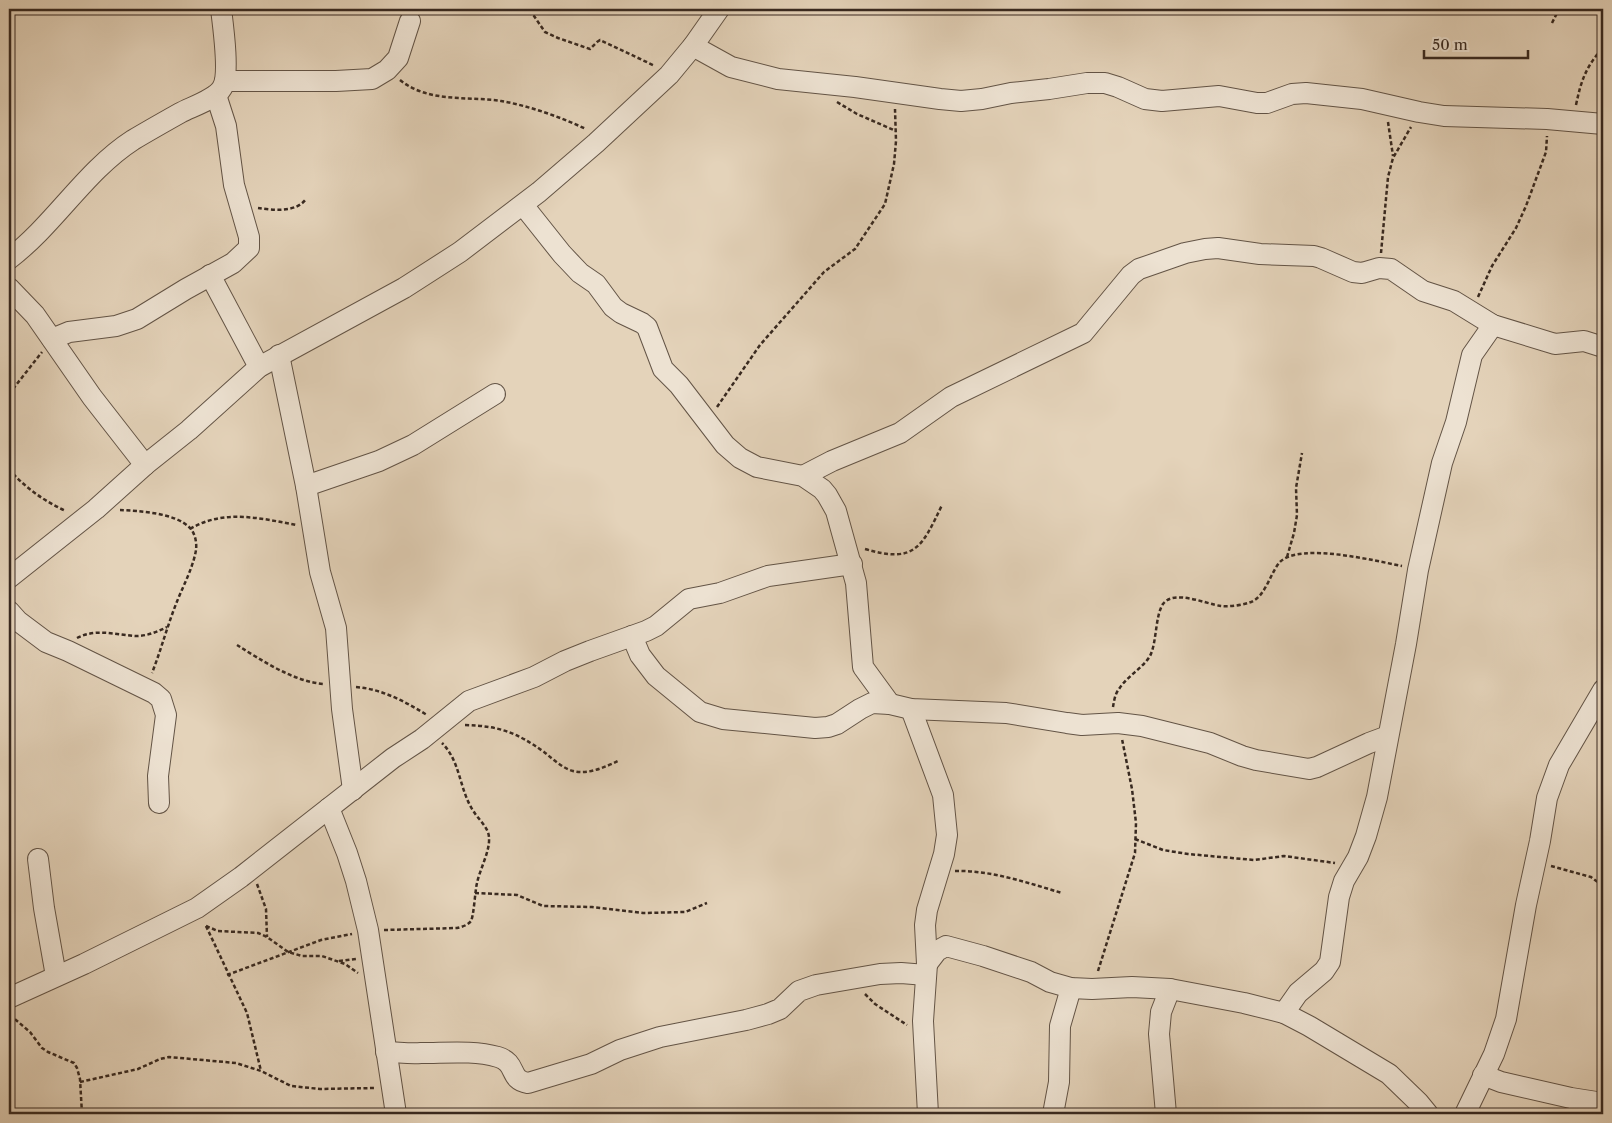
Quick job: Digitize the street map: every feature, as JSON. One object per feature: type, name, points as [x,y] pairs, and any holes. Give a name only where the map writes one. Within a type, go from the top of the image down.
[{"type":"street","points":[[52,339],[69,332],[116,326],[137,319],[233,263],[249,248],[232,169],[220,88],[221,9]]},
{"type":"street","points":[[9,578],[90,514],[145,465],[189,430],[259,367],[404,288],[460,252],[523,205],[603,136],[669,75],[720,9]]},
{"type":"street","points":[[9,258],[49,222],[104,163],[126,145],[220,88],[372,79],[388,70],[398,58],[410,21]]},
{"type":"street","points":[[693,46],[731,67],[778,79],[961,100],[982,99],[1011,93],[1087,83],[1105,83],[1145,99],[1162,102],[1219,96],[1267,103],[1292,94],[1306,93],[1362,98],[1444,116],[1546,119],[1603,124]]},
{"type":"street","points":[[523,205],[562,254],[580,274],[596,284],[613,307],[648,327],[663,369],[679,385],[725,445],[740,458],[757,467],[803,476],[822,489],[827,495],[836,511],[852,564],[858,600],[863,667],[890,704]]},
{"type":"street","points":[[803,476],[832,461],[900,433],[952,397],[1083,333],[1139,268],[1185,253],[1218,248],[1260,254],[1314,256],[1353,272],[1362,273],[1379,268],[1391,269],[1423,291],[1454,301],[1493,325],[1555,344],[1584,341],[1603,347]]},
{"type":"street","points":[[210,275],[259,367]]},
{"type":"street","points":[[9,288],[35,315],[92,397],[145,465]]},
{"type":"street","points":[[1284,1013],[1298,993],[1324,970],[1330,962],[1339,897],[1344,881],[1354,865],[1366,836],[1377,797],[1418,570],[1442,463],[1456,422],[1472,355],[1493,325]]},
{"type":"street","points":[[279,355],[306,486],[320,572],[336,628],[340,685],[353,790]]},
{"type":"street","points":[[306,486],[379,461],[413,445],[495,394]]},
{"type":"street","points":[[9,998],[197,908],[470,701],[534,677],[573,658],[656,626],[689,599],[720,593],[768,576],[852,564]]},
{"type":"street","points":[[9,611],[31,632],[46,642],[161,699],[166,715],[158,776],[159,803]]},
{"type":"street","points":[[632,636],[640,655],[656,676],[669,688],[700,712],[723,719],[815,728],[828,727],[845,720],[866,705],[878,703],[911,709],[1006,713],[1067,724],[1113,723],[1142,726],[1210,743],[1256,760],[1310,769],[1317,768],[1388,736]]},
{"type":"street","points":[[1465,1114],[1494,1054],[1506,1019],[1547,798],[1559,765],[1603,690]]},
{"type":"street","points":[[911,709],[943,795],[947,834],[939,871],[926,910],[927,970],[924,1037],[928,1114]]},
{"type":"street","points":[[329,808],[350,862],[368,930],[396,1114]]},
{"type":"street","points":[[38,859],[44,908],[56,976]]},
{"type":"street","points":[[927,970],[937,950],[946,946],[1031,972],[1050,982],[1071,988],[1132,987],[1170,989],[1284,1013],[1389,1074],[1428,1114]]},
{"type":"street","points":[[386,1052],[466,1052],[487,1055],[505,1060],[509,1063],[520,1082],[528,1083],[591,1064],[620,1050],[660,1037],[768,1014],[780,1009],[799,990],[816,985],[927,970]]},
{"type":"street","points":[[1053,1114],[1059,1082],[1060,1026],[1071,988]]},
{"type":"street","points":[[1166,1114],[1159,1034],[1161,1012],[1170,989]]},
{"type":"street","points":[[1483,1075],[1501,1082],[1571,1098],[1603,1103]]},
{"type":"path","points":[[522,9],[534,16],[545,32],[558,38],[590,49],[600,40],[637,59],[651,63],[669,75]]},
{"type":"path","points":[[1552,24],[1559,9]]},
{"type":"path","points":[[1573,121],[1582,80],[1596,55],[1603,48]]},
{"type":"path","points":[[388,70],[406,86],[422,93],[451,98],[503,101],[569,122],[603,136]]},
{"type":"path","points":[[706,422],[760,345],[824,272],[856,249],[885,204],[894,164],[896,92]]},
{"type":"path","points":[[833,99],[850,110],[896,131]]},
{"type":"path","points":[[1387,103],[1393,158]]},
{"type":"path","points":[[1379,268],[1388,176],[1393,158],[1419,112]]},
{"type":"path","points":[[1472,311],[1492,266],[1516,228],[1537,178],[1546,152],[1546,119]]},
{"type":"path","points":[[239,204],[260,208],[283,209],[296,208],[306,199]]},
{"type":"path","points":[[9,394],[52,339]]},
{"type":"path","points":[[1287,556],[1297,515],[1296,488],[1302,453]]},
{"type":"path","points":[[9,469],[18,480],[42,499],[90,514],[130,510],[164,515],[190,529],[194,536],[196,548],[189,573],[146,690]]},
{"type":"path","points":[[846,544],[888,555],[901,555],[912,551],[920,545],[929,533],[942,505]]},
{"type":"path","points":[[190,529],[211,519],[234,517],[262,519],[314,529]]},
{"type":"path","points":[[1092,989],[1135,853],[1132,789],[1113,723],[1119,688],[1149,657],[1163,605],[1168,600],[1182,597],[1222,606],[1238,605],[1253,601],[1260,594],[1279,563],[1287,556],[1310,553],[1345,555],[1418,570]]},
{"type":"path","points":[[56,646],[88,634],[114,633],[137,636],[151,634],[168,626]]},
{"type":"path","points":[[228,975],[321,940],[368,930],[445,929],[465,926],[473,914],[474,893],[488,846],[488,834],[468,803],[453,757],[447,749],[438,726],[428,715],[394,697],[375,690],[317,684],[289,674],[262,661],[237,645]]},
{"type":"path","points":[[438,726],[482,726],[510,731],[560,765],[575,772],[588,771],[618,761]]},
{"type":"path","points":[[1135,839],[1163,850],[1188,854],[1254,860],[1284,856],[1354,865]]},
{"type":"path","points":[[1536,861],[1591,877],[1603,886]]},
{"type":"path","points":[[250,869],[264,903],[267,937]]},
{"type":"path","points":[[939,871],[964,870],[977,872],[1024,882],[1062,893]]},
{"type":"path","points":[[474,893],[517,895],[542,906],[592,907],[642,913],[684,912],[707,903]]},
{"type":"path","points":[[197,908],[247,1013],[261,1071]]},
{"type":"path","points":[[206,926],[218,931],[258,933],[288,952],[302,956],[322,956],[338,961],[353,969],[376,986]]},
{"type":"path","points":[[338,961],[359,959]]},
{"type":"path","points":[[850,979],[875,1004],[924,1037]]},
{"type":"path","points":[[9,1014],[30,1032],[42,1048],[74,1062],[80,1082],[82,1114]]},
{"type":"path","points":[[80,1082],[138,1069],[169,1057],[236,1063],[261,1071],[291,1086],[320,1089],[375,1088],[391,1085]]}]
